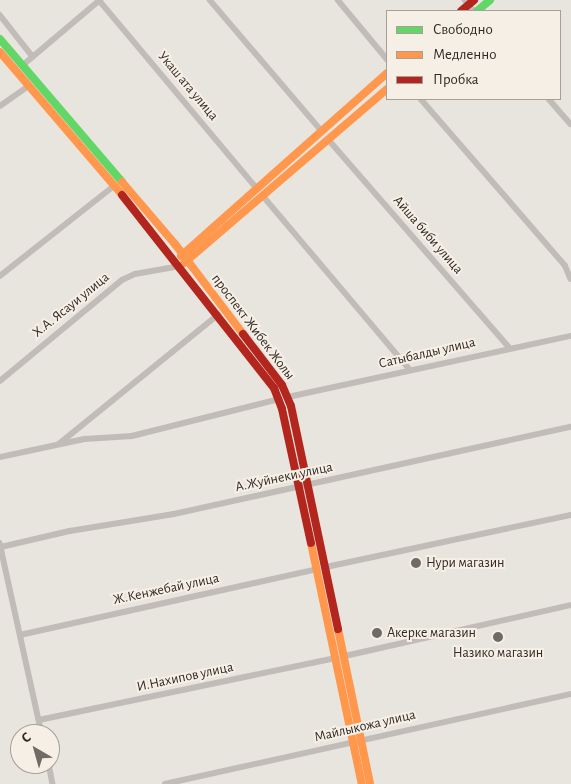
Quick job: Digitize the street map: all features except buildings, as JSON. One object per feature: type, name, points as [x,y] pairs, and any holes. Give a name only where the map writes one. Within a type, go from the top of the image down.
[{"type":"street","points":[[23,65],[100,0]]},
{"type":"street","name":"Укаш ата улица","points":[[100,0],[258,188]]},
{"type":"street","points":[[210,0],[322,132]]},
{"type":"street","points":[[338,0],[386,58]]},
{"type":"street","points":[[472,5],[490,0]]},
{"type":"street","points":[[0,15],[33,57]]},
{"type":"street","name":"проспект Жибек Жолы","points":[[0,39],[186,258],[273,371],[288,397],[345,656],[362,784]]},
{"type":"street","name":"проспект Жибек Жолы","points":[[0,52],[178,263],[279,399],[337,658],[357,741],[370,784]]},
{"type":"street","points":[[186,258],[258,188],[386,74]]},
{"type":"street","points":[[0,106],[29,86]]},
{"type":"street","points":[[178,263],[264,197],[386,90]]},
{"type":"street","points":[[422,100],[565,265],[571,279]]},
{"type":"street","points":[[550,100],[571,124]]},
{"type":"street","name":"Айша биби улица","points":[[329,140],[509,347]]},
{"type":"street","points":[[0,276],[114,186]]},
{"type":"street","points":[[264,197],[410,370]]},
{"type":"street","name":"Х.А. Ясауи улица","points":[[0,381],[122,280],[178,263]]},
{"type":"street","points":[[57,445],[218,315]]},
{"type":"street","name":"Сатыбалды улица","points":[[288,397],[509,347],[571,336]]},
{"type":"street","points":[[0,457],[57,445],[132,436],[279,399]]},
{"type":"street","name":"А.Жуйнеки улица","points":[[0,545],[299,486],[571,427]]},
{"type":"street","points":[[326,568],[571,515]]},
{"type":"street","points":[[0,545],[40,724]]},
{"type":"street","name":"Ж.Кенжебай улица","points":[[20,634],[317,569]]},
{"type":"street","points":[[345,656],[571,605]]},
{"type":"street","name":"И.Нахипов улица","points":[[39,720],[337,658]]},
{"type":"street","name":"Майлыкожа улица","points":[[165,784],[571,694]]},
{"type":"traffic: fast","points":[[478,10],[490,0]]},
{"type":"traffic: fast","points":[[0,39],[122,182]]},
{"type":"traffic: slow","points":[[0,52],[122,195]]},
{"type":"traffic: slow","points":[[181,256],[386,74]]},
{"type":"traffic: slow","points":[[184,263],[386,90]]},
{"type":"traffic: slow","points":[[122,182],[175,244],[243,334]]},
{"type":"traffic: slow","points":[[311,543],[362,784]]},
{"type":"traffic: slow","points":[[338,629],[370,784]]},
{"type":"traffic: jam","points":[[462,10],[474,0]]},
{"type":"traffic: jam","points":[[122,195],[274,388],[282,409],[311,543]]},
{"type":"traffic: jam","points":[[243,334],[282,385],[291,406],[338,629]]},
{"type":"place","name":"Нури магазин","points":[[416,563]]},
{"type":"place","name":"Акерке магазин","points":[[377,633]]},
{"type":"place","name":"Назико магазин","points":[[498,637]]}]
